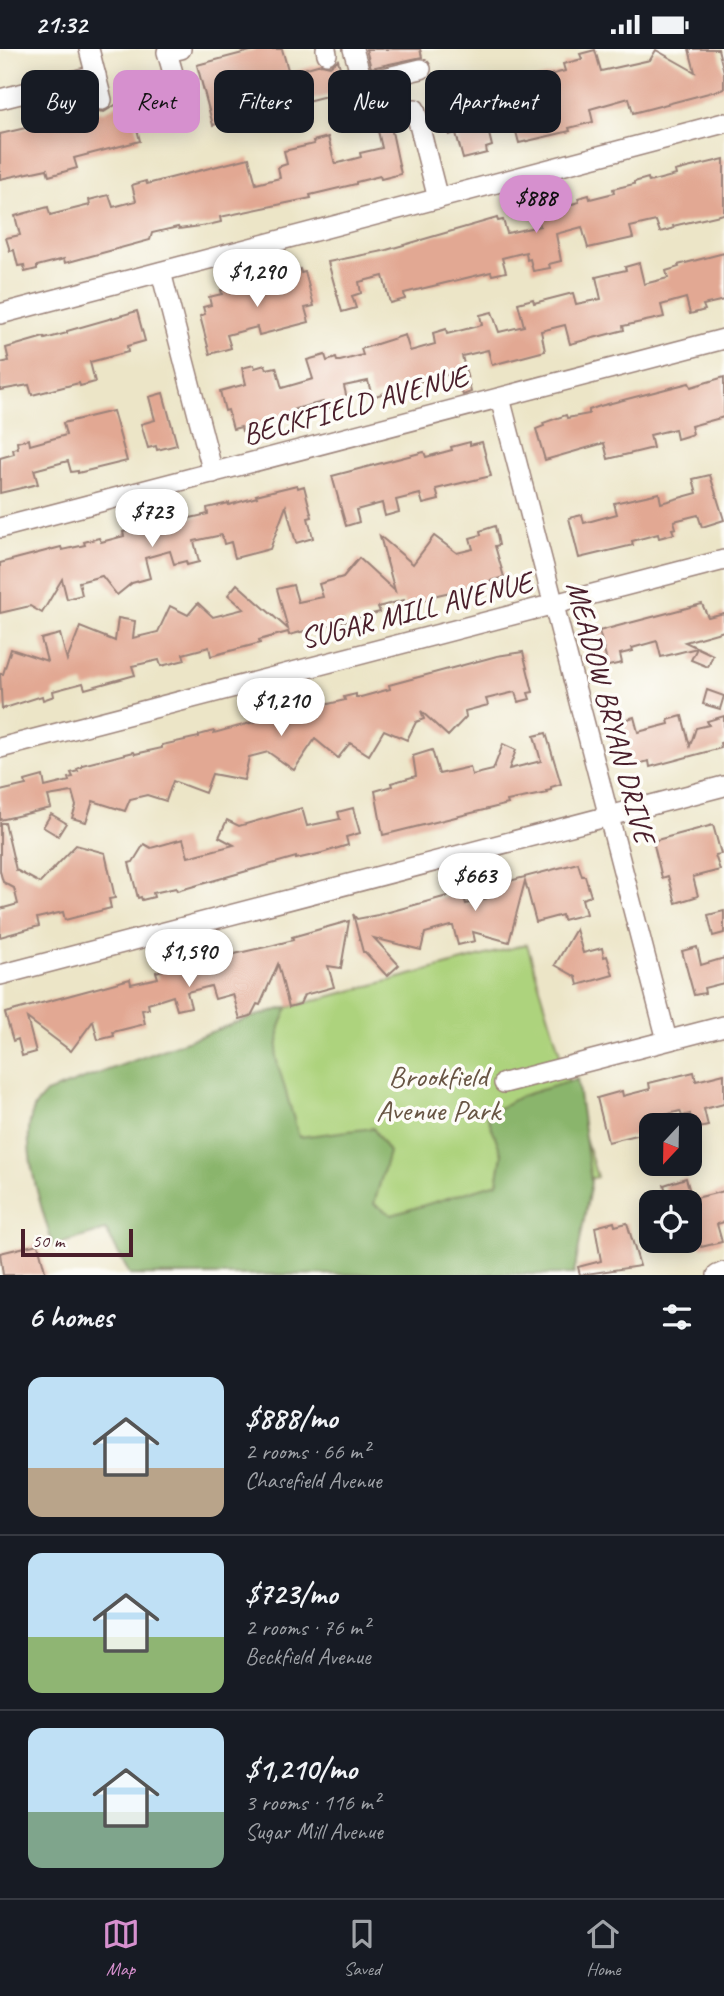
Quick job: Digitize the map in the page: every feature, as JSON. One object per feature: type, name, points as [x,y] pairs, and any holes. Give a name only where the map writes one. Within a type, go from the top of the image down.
[{"type":"street","points":[[89,49],[95,70]]},
{"type":"street","points":[[172,70],[167,52],[181,49]]},
{"type":"street","points":[[354,49],[363,83],[421,69]]},
{"type":"street","points":[[99,88],[102,100]]},
{"type":"street","points":[[0,99],[21,94]]},
{"type":"street","points":[[415,110],[438,199]]},
{"type":"street","points":[[0,314],[724,124]]},
{"type":"street","points":[[161,272],[213,473]]},
{"type":"street","name":"BECKFIELD AVENUE","points":[[0,528],[724,339]]},
{"type":"street","name":"MEADOW BRYAN DRIVE","points":[[499,398],[667,1040]]},
{"type":"street","name":"SUGAR MILL AVENUE","points":[[0,748],[724,560]]},
{"type":"street","points":[[0,975],[724,786]]},
{"type":"street","points":[[504,1083],[724,1026]]},
{"type":"street","points":[[717,1275],[724,1272]]},
{"type":"green space","name":"Brookfield Avenue Park","points":[[527,944],[597,1177],[319,1251],[249,1018]]},
{"type":"green space","points":[[288,1007],[280,1027],[276,1058],[299,1137],[373,1128],[389,1152],[374,1204],[392,1215],[497,1183],[502,1155],[487,1115],[521,1096],[577,1079],[591,1182],[574,1274],[130,1275],[106,1230],[53,1246],[34,1179],[29,1142],[29,1125],[33,1111],[46,1093],[249,1018]]},
{"type":"building","points":[[258,49],[282,49],[288,70],[214,70],[213,125],[197,65]]},
{"type":"building","points":[[366,49],[420,49],[422,57],[371,68]]},
{"type":"building","points":[[689,49],[718,49],[724,72],[724,89],[633,113],[629,98],[590,109],[593,122],[569,128],[570,131],[519,143],[516,133],[561,133],[561,72],[565,71],[563,64],[582,59],[580,54],[595,50],[601,71],[650,60],[656,50],[695,72]]},
{"type":"building","points":[[338,60],[341,70],[328,70],[328,96],[314,99],[314,70],[300,70],[321,64],[330,66]]},
{"type":"building","points":[[113,106],[113,133],[138,133],[140,141],[74,158],[77,168],[49,176],[47,169],[0,179],[0,134],[21,129],[21,133],[99,133],[99,111],[104,112]]},
{"type":"building","points":[[378,133],[392,133],[401,174],[381,179],[380,176],[310,195],[311,198],[220,217],[221,222],[152,233],[150,240],[65,263],[64,259],[25,272],[24,265],[18,266],[14,250],[10,251],[6,238],[20,235],[15,216],[48,207],[50,215],[90,205],[89,200],[109,195],[113,207],[136,201],[132,185],[146,181],[147,184],[249,158],[256,184],[280,178],[278,167],[287,164],[284,151],[314,144],[313,141],[328,137],[335,164],[361,157],[360,153],[382,148]]},
{"type":"building","points":[[456,133],[493,133],[489,134],[492,146],[486,148],[487,153],[463,159]]},
{"type":"building","points":[[724,159],[724,214],[673,226],[674,228],[660,232],[656,221],[630,227],[633,238],[588,248],[582,227],[556,234],[561,261],[549,264],[550,268],[533,271],[526,252],[502,258],[506,272],[492,275],[491,272],[404,293],[405,299],[390,303],[383,276],[359,282],[361,293],[352,296],[356,308],[342,312],[328,262],[383,251],[497,218],[498,221],[503,220],[507,233],[540,226],[535,207],[550,203],[551,210],[579,202],[578,198],[589,195],[590,199],[614,193],[613,189],[634,182],[648,178],[649,182],[676,175],[675,171]]},
{"type":"building","points":[[724,253],[724,300],[703,305],[705,310],[690,314],[686,298],[661,305],[664,317],[623,326],[624,330],[570,344],[565,325],[541,331],[545,351],[492,365],[488,350],[462,356],[471,392],[463,395],[455,373],[387,389],[388,392],[372,397],[368,381],[344,386],[348,403],[325,409],[323,402],[295,409],[296,411],[285,414],[287,418],[242,431],[241,427],[233,429],[228,410],[225,411],[220,391],[246,384],[242,368],[254,365],[255,368],[265,365],[267,369],[276,367],[282,388],[313,379],[307,360],[325,355],[327,361],[336,358],[340,361],[363,355],[361,349],[405,335],[410,351],[435,344],[433,333],[446,329],[447,334],[482,325],[480,315],[492,312],[499,332],[524,326],[518,303],[533,299],[534,303],[573,293],[576,304],[601,299],[596,277],[626,270],[625,267],[639,263],[644,284],[668,278],[666,271],[679,267],[678,265]]},
{"type":"building","points":[[300,269],[301,273],[305,272],[314,306],[305,308],[309,322],[259,335],[257,327],[227,335],[231,348],[210,354],[200,316],[205,314],[203,307],[211,305],[209,297],[222,294],[221,290],[233,287],[234,292],[256,286],[255,282]]},
{"type":"building","points":[[137,311],[145,341],[127,346],[128,352],[90,362],[95,382],[80,386],[79,383],[32,395],[29,385],[0,390],[0,363],[9,361],[6,348],[67,333]]},
{"type":"building","points":[[724,377],[724,417],[691,426],[693,434],[677,439],[675,429],[650,435],[653,448],[608,459],[604,443],[545,460],[536,429],[544,426],[543,423],[566,415],[567,418],[589,414],[589,410],[600,406],[689,383],[691,387]]},
{"type":"building","points":[[163,393],[177,445],[157,450],[156,446],[148,448],[141,424],[155,420],[149,397]]},
{"type":"building","points":[[113,411],[127,461],[78,473],[71,472],[68,461],[34,470],[38,484],[0,493],[0,458],[14,454],[13,449],[18,448],[17,442],[29,439],[30,445],[66,435],[63,423]]},
{"type":"building","points":[[470,442],[470,445],[482,442],[491,476],[436,489],[439,500],[423,504],[420,494],[396,500],[399,512],[385,516],[382,503],[356,510],[359,522],[346,526],[332,476],[424,452],[426,457]]},
{"type":"building","points":[[710,475],[724,520],[702,527],[698,515],[674,521],[674,534],[659,538],[658,534],[632,541],[633,545],[579,558],[569,518],[582,515],[584,523],[617,514],[614,503],[659,493],[661,503],[697,493],[693,479]]},
{"type":"building","points":[[297,485],[298,488],[304,486],[312,517],[308,518],[313,538],[296,543],[286,506],[270,549],[235,558],[231,542],[224,544],[222,535],[194,541],[199,562],[174,564],[170,551],[145,558],[150,578],[132,583],[117,595],[102,576],[79,582],[82,595],[67,599],[62,579],[42,613],[30,606],[0,613],[0,563],[61,547],[62,550],[85,545],[84,542],[99,538],[101,542],[124,536],[123,532],[166,522],[166,519],[185,515],[186,519],[208,514],[207,508],[229,505]]},
{"type":"building","points":[[495,526],[499,545],[495,546],[504,577],[490,583],[405,605],[404,600],[378,607],[380,612],[289,635],[288,632],[259,640],[260,643],[211,656],[209,647],[183,654],[185,660],[161,666],[159,660],[132,666],[135,675],[85,689],[83,683],[53,691],[54,696],[43,700],[42,696],[2,709],[0,674],[3,674],[11,649],[47,661],[41,639],[60,634],[67,660],[80,627],[115,641],[118,618],[135,621],[133,638],[158,632],[170,606],[188,615],[198,603],[213,617],[244,609],[228,595],[237,584],[288,629],[277,589],[293,585],[298,602],[323,597],[319,584],[343,577],[359,558],[395,591],[380,536],[413,564],[434,536],[457,553],[473,549],[470,538]]},
{"type":"building","points":[[702,604],[708,617],[724,613],[724,631],[685,642],[713,655],[708,667],[691,660],[697,648],[661,657],[657,641],[620,654],[622,663],[608,666],[599,631]]},
{"type":"building","points":[[523,652],[533,692],[528,693],[530,699],[518,702],[515,692],[486,699],[488,705],[465,711],[466,717],[448,736],[421,711],[424,719],[416,722],[407,740],[384,730],[369,755],[350,743],[338,758],[315,739],[294,770],[268,752],[249,757],[244,780],[212,774],[205,793],[173,781],[166,801],[147,795],[130,799],[125,811],[93,801],[86,822],[72,818],[76,806],[72,792],[48,796],[51,808],[0,820],[0,791],[26,785],[25,781],[43,776],[45,787],[69,781],[68,778],[73,777],[71,773],[78,771],[82,765],[162,748],[162,745],[214,731],[345,700],[344,697],[356,694],[356,697],[361,697],[390,689],[389,685],[497,656]]},
{"type":"building","points":[[707,690],[724,696],[720,709],[703,704]]},
{"type":"building","points":[[682,716],[690,746],[696,728],[709,725],[707,721],[724,716],[724,742],[720,743],[721,748],[650,767],[649,761],[630,766],[617,722],[634,717],[638,732],[669,724],[668,720]]},
{"type":"building","points":[[546,733],[561,784],[551,787],[547,793],[507,801],[508,804],[383,835],[375,791],[416,776],[413,756],[432,750],[439,774],[470,767],[472,775],[493,770],[503,744],[516,750],[509,769],[541,761],[534,736]]},
{"type":"building","points":[[302,808],[307,826],[340,819],[338,812],[353,808],[360,833],[346,837],[348,845],[322,853],[296,857],[177,891],[176,888],[153,893],[154,897],[142,900],[141,897],[138,898],[129,863],[133,862],[144,844],[151,848],[183,839],[188,857],[234,845],[219,837],[227,820],[239,826]]},
{"type":"building","points":[[51,814],[66,823],[58,836],[43,827]]},
{"type":"building","points":[[0,823],[5,823],[16,870],[40,883],[76,845],[105,853],[115,898],[109,899],[111,908],[65,920],[63,912],[37,918],[39,926],[0,937],[0,909],[18,904],[14,888],[3,882],[0,871]]},
{"type":"building","points":[[713,825],[721,854],[715,855],[720,870],[693,877],[698,896],[676,903],[668,876],[662,878],[653,841]]},
{"type":"building","points":[[578,863],[591,896],[582,899],[586,914],[563,920],[562,915],[536,922],[525,881],[509,942],[473,932],[475,941],[458,945],[453,926],[425,933],[421,950],[374,938],[399,965],[387,976],[363,952],[353,914],[357,919],[378,915],[462,892],[466,904],[497,893],[494,885]]},
{"type":"building","points":[[724,911],[724,933],[713,936],[708,915]]},
{"type":"building","points":[[349,921],[341,968],[328,966],[334,987],[304,995],[300,1004],[289,1007],[278,964],[260,1005],[257,1004],[251,1016],[240,1019],[233,994],[215,999],[211,986],[187,992],[191,1007],[177,1010],[173,996],[148,1004],[149,1009],[142,1010],[145,1024],[113,1032],[114,1036],[98,1040],[93,1021],[71,1051],[27,1018],[36,1052],[22,1056],[18,1039],[13,1041],[5,1013],[130,979],[131,984],[158,978],[156,972],[183,964],[184,968],[212,961],[211,957],[293,940],[292,937]]},
{"type":"building","points":[[576,929],[583,953],[602,948],[613,975],[578,985],[576,977],[555,965]]},
{"type":"building","points":[[697,947],[701,965],[724,958],[724,983],[704,988],[705,993],[694,995],[682,951]]},
{"type":"building","points":[[694,1072],[696,1081],[724,1074],[724,1104],[704,1109],[708,1126],[702,1127],[702,1113],[639,1113],[639,1134],[608,1142],[597,1098],[622,1091],[623,1096],[650,1089],[649,1083]]},
{"type":"building","points":[[686,1178],[689,1190],[665,1190],[664,1185]]},
{"type":"building","points":[[724,1191],[724,1222],[717,1224],[722,1242],[702,1247],[702,1196]]},
{"type":"building","points":[[614,1222],[615,1226],[627,1223],[640,1266],[580,1275],[578,1267],[601,1261],[595,1227]]},
{"type":"building","points":[[38,1244],[46,1275],[3,1275],[0,1253]]}]
